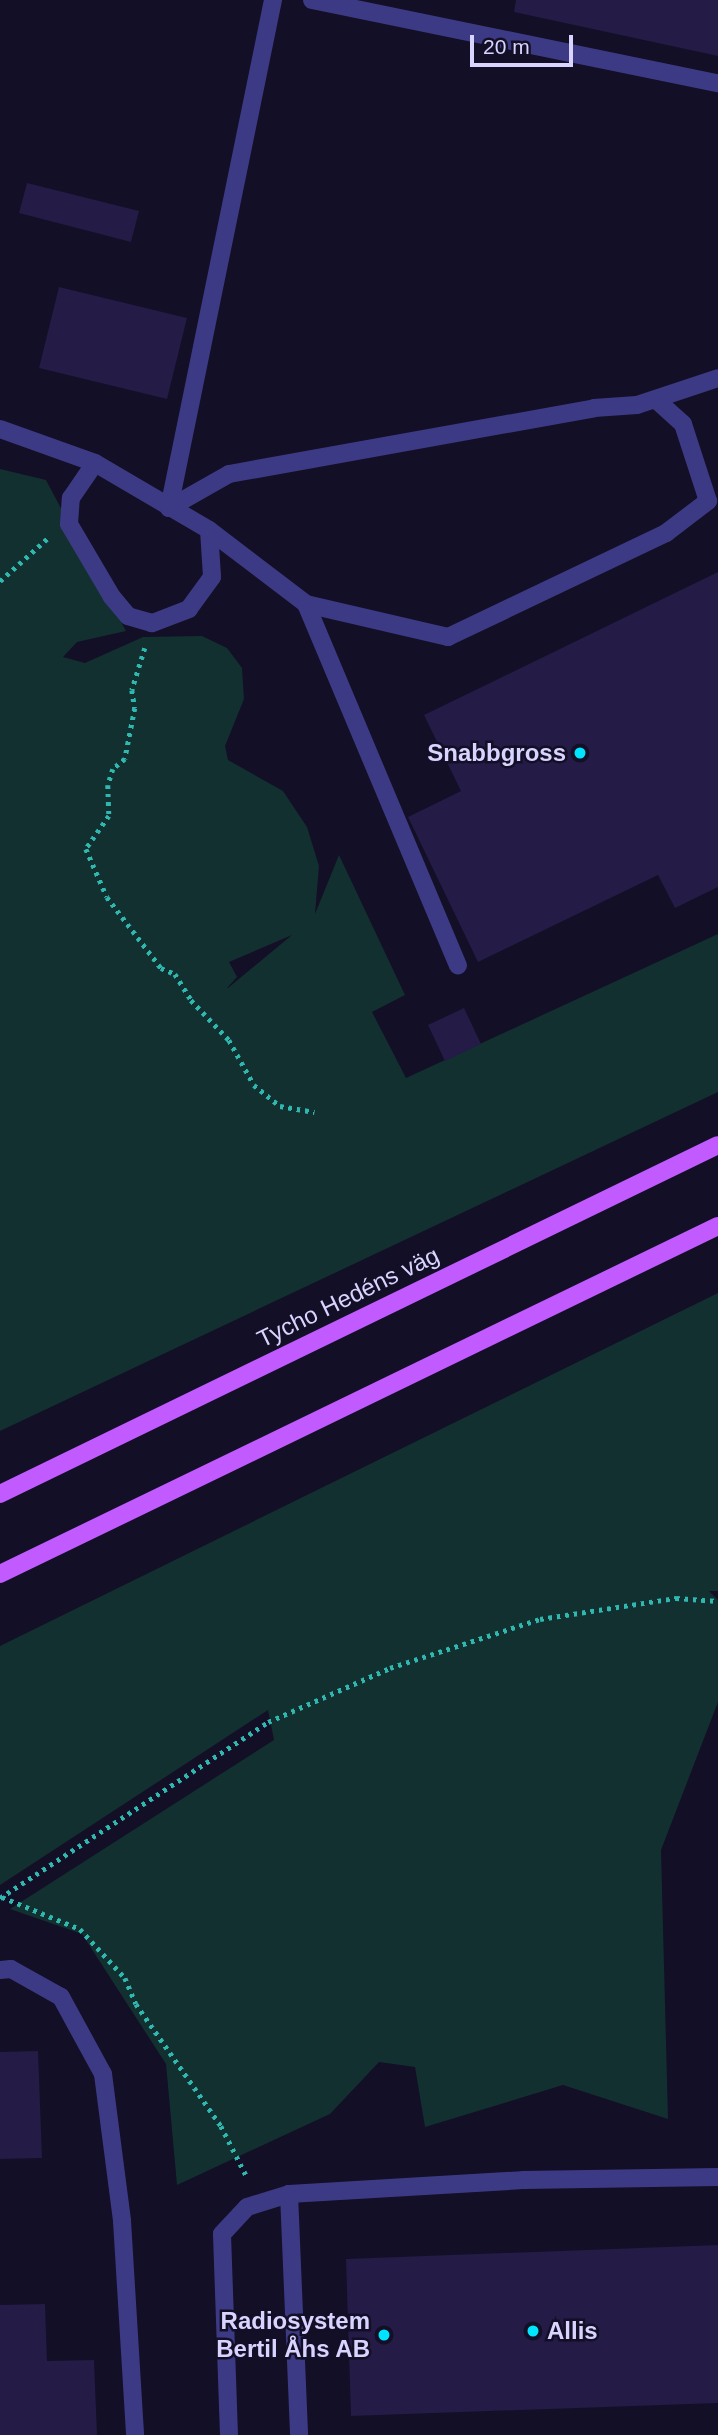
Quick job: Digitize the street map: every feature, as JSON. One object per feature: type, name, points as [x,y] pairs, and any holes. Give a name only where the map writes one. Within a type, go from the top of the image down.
[{"type":"main road","name":"Tycho Hedéns väg","points":[[0,1494],[718,1145]]},
{"type":"main road","points":[[0,1574],[718,1226]]},
{"type":"street","points":[[169,508],[273,0]]},
{"type":"street","points":[[312,0],[718,83]]},
{"type":"street","points":[[169,508],[229,474],[656,400],[718,378]]},
{"type":"street","points":[[0,429],[95,463],[209,530],[306,604],[448,637],[666,533],[708,501],[683,424],[656,400]]},
{"type":"street","points":[[95,463],[71,498],[69,524],[128,616],[152,623],[189,609],[212,578],[209,530]]},
{"type":"street","points":[[306,604],[458,965]]},
{"type":"street","points":[[0,1970],[11,1969],[61,1997],[103,2074],[122,2221],[135,2435]]},
{"type":"street","points":[[229,2435],[222,2234],[247,2207],[289,2194],[523,2180],[718,2177]]},
{"type":"street","points":[[289,2194],[299,2435]]},
{"type":"path","points":[[0,581],[69,524]]},
{"type":"path","points":[[152,623],[132,691],[135,708],[125,759],[113,769],[108,785],[109,816],[86,849],[107,897],[161,968],[175,974],[191,1000],[229,1041],[254,1085],[280,1106],[314,1112]]},
{"type":"path","points":[[1,1898],[268,1722],[390,1668],[540,1619],[676,1598],[718,1601]]},
{"type":"path","points":[[1,1898],[80,1928],[125,1978],[136,2004],[221,2126],[261,2203]]},
{"type":"green space","points":[[0,469],[46,480],[126,631],[77,642],[63,657],[85,663],[143,637],[202,636],[227,648],[242,668],[244,699],[225,746],[228,760],[283,791],[307,827],[319,866],[315,914],[339,855],[405,995],[372,1012],[406,1078],[718,934],[718,1092],[0,1431]],"holes":[[[292,935],[228,988],[237,977],[229,962]]]},
{"type":"green space","points":[[718,1293],[718,1591],[709,1591],[718,1600],[718,1702],[661,1850],[668,2119],[563,2085],[425,2127],[415,2067],[379,2062],[330,2114],[177,2185],[166,2064],[82,1934],[10,1909],[274,1740],[268,1710],[0,1885],[0,1646]]},
{"type":"building","points":[[516,0],[718,0],[718,56],[514,12]]},
{"type":"building","points":[[27,183],[139,211],[131,242],[19,213]]},
{"type":"building","points":[[59,287],[187,318],[167,399],[39,368]]},
{"type":"building","name":"Snabbgross","points":[[718,572],[718,887],[675,908],[658,875],[478,962],[408,817],[461,791],[424,715]]},
{"type":"building","points":[[464,1008],[481,1044],[445,1061],[428,1025]]},
{"type":"building","points":[[38,2051],[42,2158],[0,2159],[0,2052]]},
{"type":"building","name":"Allis","points":[[718,2245],[718,2403],[351,2416],[346,2259]]},
{"type":"building","points":[[45,2304],[47,2361],[94,2360],[97,2435],[0,2435],[0,2305]]},
{"type":"place","name":"Snabbgross","points":[[580,753]]},
{"type":"place","name":"Allis","points":[[533,2331]]},
{"type":"place","name":"Radiosystem Bertil Åhs AB","points":[[384,2335]]}]
